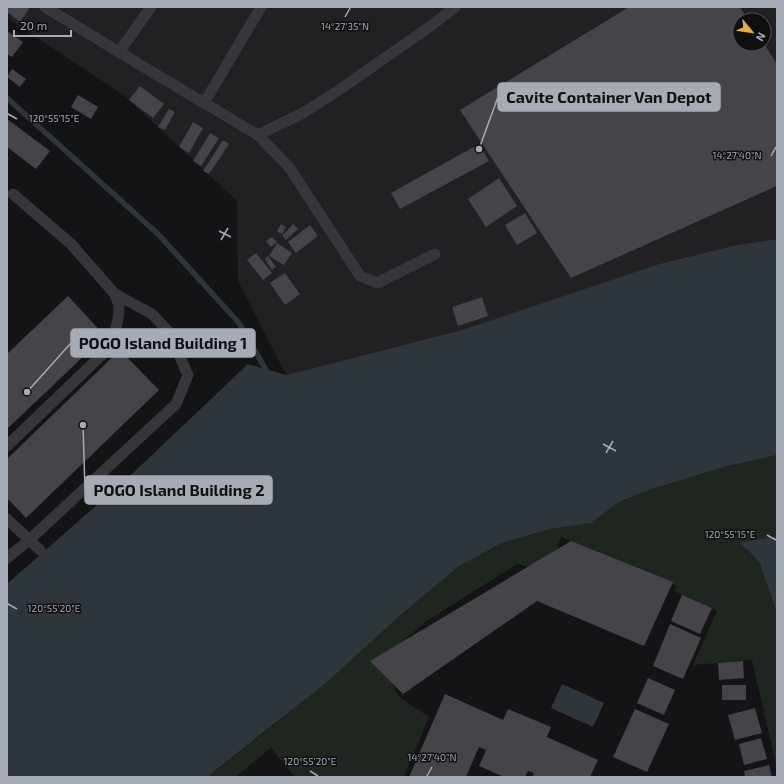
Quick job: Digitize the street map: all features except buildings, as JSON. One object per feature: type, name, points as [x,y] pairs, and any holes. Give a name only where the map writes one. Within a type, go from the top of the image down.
[{"type":"lane","points":[[45,7],[204,104],[258,135],[289,167],[360,276],[377,283],[436,254]]},
{"type":"lane","points":[[119,52],[151,7]]},
{"type":"lane","points":[[204,104],[261,7]]},
{"type":"lane","points":[[258,135],[305,112],[339,90],[432,25],[455,7]]},
{"type":"lane","points":[[7,558],[176,404],[188,375],[168,330],[152,314],[115,294],[71,244],[13,194]]},
{"type":"lane","points":[[7,446],[112,345],[118,319],[119,305],[115,294]]},
{"type":"lane","points":[[7,520],[40,550]]},
{"type":"shaded area","points":[[7,7],[777,7],[777,239],[737,245],[659,264],[462,330],[286,375],[238,281],[237,201],[125,96],[7,18]]},
{"type":"shaded area","points":[[777,239],[777,455],[724,467],[649,490],[619,502],[591,523],[550,529],[502,543],[459,566],[397,618],[327,682],[207,777],[7,777],[7,584],[133,473],[248,364],[286,375],[462,330],[659,264],[737,245]]},
{"type":"shaded area","points":[[777,455],[777,536],[740,544],[749,551],[760,564],[777,613],[777,769],[752,660],[693,665],[717,611],[674,591],[677,586],[561,537],[549,572],[517,564],[425,622],[383,659],[398,696],[429,717],[404,777],[295,777],[271,748],[235,777],[207,777],[269,729],[459,566],[502,543],[550,529],[590,523],[619,502],[649,490],[724,467]]},
{"type":"shaded area","points":[[777,536],[777,613],[760,564],[749,551],[739,543]]},
{"type":"shaded area","points":[[562,684],[604,703],[593,727],[551,708]]},
{"type":"waterway","points":[[7,98],[158,234],[239,323],[266,370]]},
{"type":"place","name":"Cavite Container Van Depot","points":[[479,149]]},
{"type":"place","name":"POGO Island Building 1","points":[[27,392]]},
{"type":"place","name":"POGO Island Building 2","points":[[83,425]]}]
